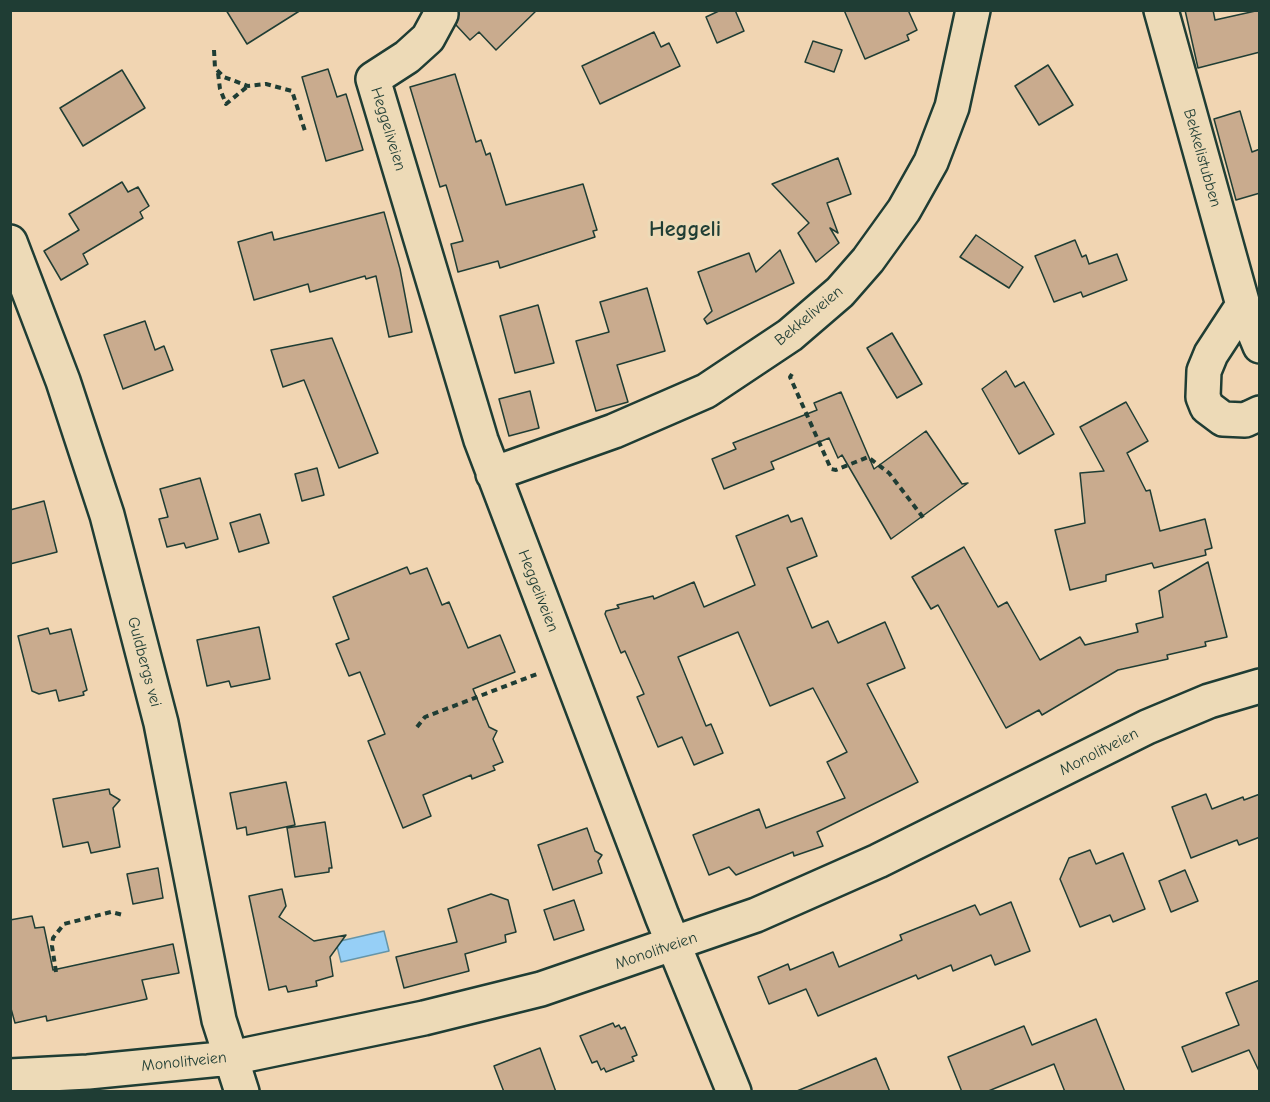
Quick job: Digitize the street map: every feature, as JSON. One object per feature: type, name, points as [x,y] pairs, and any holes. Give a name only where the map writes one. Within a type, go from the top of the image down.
[{"type":"street","name":"Heggeliveien","points":[[440,10],[441,14],[428,38],[407,57],[373,79],[493,474],[674,944],[735,1092]]},
{"type":"street","name":"Bekkeliveien","points":[[493,474],[614,430],[706,390],[790,335],[840,292],[868,260],[904,210],[931,162],[952,107],[973,10]]},
{"type":"street","name":"Bekkelistubben","points":[[1161,10],[1243,305],[1260,346]]},
{"type":"street","name":"Guldbergs vei","points":[[10,242],[63,381],[106,515],[161,723],[219,1020],[242,1092]]},
{"type":"street","points":[[1243,305],[1210,354],[1204,371],[1203,397],[1213,413],[1223,419],[1245,420],[1260,413]]},
{"type":"street","name":"Monolitveien","points":[[10,1076],[88,1072],[231,1058],[424,1018],[541,989],[756,915],[878,861],[1147,727],[1209,701],[1260,686]]},
{"type":"path","points":[[214,50],[214,63],[226,104],[248,86]]},
{"type":"path","points":[[218,72],[248,86],[266,84],[292,91],[305,131]]},
{"type":"path","points":[[798,368],[790,377],[828,466],[836,470],[868,457],[889,472],[925,520]]},
{"type":"path","points":[[417,727],[425,717],[565,663]]},
{"type":"path","points":[[56,972],[53,938],[64,924],[111,912],[123,915]]},
{"type":"water","points":[[384,931],[389,951],[341,962],[336,942]]},
{"type":"building","points":[[226,10],[301,10],[247,44]]},
{"type":"building","points":[[459,10],[537,10],[496,50],[479,32],[470,40],[456,25]]},
{"type":"building","points":[[721,10],[735,10],[744,31],[717,43],[706,17]]},
{"type":"building","points":[[844,10],[908,10],[917,30],[907,35],[909,40],[865,59]]},
{"type":"building","points":[[1185,10],[1213,10],[1215,20],[1260,10],[1260,52],[1198,68]]},
{"type":"building","points":[[654,32],[661,47],[669,43],[680,66],[600,104],[582,66]]},
{"type":"building","points":[[813,41],[842,50],[834,72],[805,62]]},
{"type":"building","points":[[1048,65],[1073,105],[1039,125],[1015,86]]},
{"type":"building","points":[[328,69],[337,97],[346,94],[363,150],[326,161],[302,77]]},
{"type":"building","points":[[122,70],[145,108],[83,146],[60,108]]},
{"type":"building","points":[[455,74],[476,142],[481,140],[486,155],[490,153],[506,205],[583,184],[597,230],[593,231],[595,237],[500,268],[498,261],[458,272],[451,244],[463,241],[446,185],[440,187],[410,87]]},
{"type":"building","points":[[1240,111],[1252,152],[1260,149],[1260,193],[1236,200],[1214,119]]},
{"type":"building","points":[[838,158],[851,194],[827,203],[838,233],[830,228],[839,243],[816,262],[798,233],[809,223],[772,184]]},
{"type":"building","points":[[122,182],[128,192],[138,187],[149,206],[140,212],[143,218],[83,254],[88,264],[61,280],[44,251],[79,230],[69,214]]},
{"type":"building","points":[[384,212],[400,269],[412,332],[389,337],[376,276],[366,279],[365,276],[310,292],[308,284],[254,300],[238,242],[272,232],[274,240]]},
{"type":"building","points":[[976,235],[1023,267],[1009,288],[960,257]]},
{"type":"building","points":[[1075,240],[1082,257],[1086,255],[1089,264],[1117,254],[1127,280],[1083,297],[1081,292],[1054,302],[1035,256]]},
{"type":"building","points":[[780,250],[794,283],[707,324],[704,319],[712,311],[698,272],[749,253],[756,272]]},
{"type":"building","points":[[647,288],[665,351],[617,365],[628,402],[596,411],[576,341],[609,332],[600,302]]},
{"type":"building","points":[[538,305],[554,363],[515,373],[500,316]]},
{"type":"building","points":[[145,321],[155,350],[164,346],[173,370],[123,389],[104,335]]},
{"type":"building","points":[[892,333],[922,384],[897,398],[867,348]]},
{"type":"building","points":[[332,338],[378,453],[339,468],[304,380],[283,387],[271,350]]},
{"type":"building","points":[[1006,371],[1015,387],[1024,382],[1054,434],[1019,454],[982,389]]},
{"type":"building","points":[[530,391],[539,428],[509,436],[499,399]]},
{"type":"building","points":[[841,392],[874,469],[926,431],[962,484],[968,483],[891,539],[842,455],[838,458],[829,438],[771,462],[774,469],[724,489],[712,459],[736,449],[733,443],[817,410],[814,403]]},
{"type":"building","points":[[1126,402],[1148,441],[1127,453],[1146,491],[1150,490],[1160,531],[1205,519],[1212,548],[1205,550],[1206,555],[1154,568],[1152,563],[1106,575],[1106,581],[1070,590],[1055,530],[1085,523],[1080,473],[1104,471],[1080,427]]},
{"type":"building","points":[[317,468],[324,495],[302,501],[295,474]]},
{"type":"building","points":[[200,478],[218,539],[186,548],[184,543],[167,547],[159,519],[168,517],[160,489]]},
{"type":"building","points":[[44,501],[57,552],[10,564],[10,510]]},
{"type":"building","points":[[260,514],[269,543],[239,552],[230,523]]},
{"type":"building","points":[[788,515],[791,522],[802,518],[817,556],[787,568],[812,628],[828,621],[838,643],[885,622],[905,668],[867,684],[918,782],[817,832],[823,846],[794,856],[793,852],[736,875],[729,867],[709,875],[693,835],[759,809],[766,828],[845,798],[827,762],[847,752],[813,688],[770,706],[738,632],[678,657],[706,726],[711,724],[723,753],[694,765],[682,737],[658,747],[637,697],[644,694],[625,651],[621,653],[605,614],[606,611],[619,608],[617,605],[653,596],[654,599],[694,582],[704,607],[755,585],[736,536]]},
{"type":"building","points":[[964,547],[998,607],[1007,602],[1040,660],[1080,637],[1085,645],[1138,632],[1136,624],[1163,617],[1159,591],[1208,562],[1227,637],[1205,642],[1206,646],[1167,655],[1168,659],[1118,670],[1042,715],[1039,710],[1006,728],[938,605],[931,609],[912,577]]},
{"type":"building","points":[[407,567],[410,574],[427,568],[442,605],[449,602],[468,648],[500,635],[515,672],[473,689],[489,727],[497,731],[493,739],[503,762],[493,766],[495,770],[472,779],[471,775],[423,795],[431,816],[403,828],[368,741],[385,734],[360,672],[349,676],[336,644],[349,639],[333,597]]},
{"type":"building","points":[[259,627],[270,679],[231,687],[229,681],[207,686],[197,640]]},
{"type":"building","points":[[48,628],[50,634],[71,629],[87,690],[83,692],[84,695],[59,701],[56,690],[39,694],[32,691],[18,636]]},
{"type":"building","points":[[286,782],[295,825],[247,835],[246,827],[237,829],[230,793]]},
{"type":"building","points":[[109,789],[110,794],[120,800],[113,808],[120,847],[91,853],[88,842],[63,847],[53,799]]},
{"type":"building","points":[[1206,794],[1212,809],[1243,797],[1244,800],[1260,794],[1260,837],[1239,845],[1237,840],[1191,858],[1172,807]]},
{"type":"building","points":[[325,822],[332,868],[329,868],[329,872],[295,877],[287,828]]},
{"type":"building","points":[[587,828],[595,851],[602,855],[598,861],[602,873],[553,890],[538,845]]},
{"type":"building","points":[[1090,850],[1096,864],[1123,853],[1145,909],[1113,922],[1110,915],[1080,927],[1060,879],[1069,858]]},
{"type":"building","points":[[158,868],[163,898],[133,904],[127,874]]},
{"type":"building","points":[[1185,870],[1198,901],[1171,912],[1159,881]]},
{"type":"building","points":[[282,889],[286,906],[279,917],[314,941],[346,935],[330,957],[333,976],[316,981],[317,986],[288,992],[286,986],[269,990],[249,896]]},
{"type":"building","points":[[491,894],[508,900],[516,932],[505,935],[506,942],[465,954],[469,971],[404,988],[396,957],[457,942],[448,909]]},
{"type":"building","points":[[574,900],[584,930],[554,940],[544,910]]},
{"type":"building","points":[[1011,902],[1030,951],[995,965],[991,955],[953,971],[951,965],[918,979],[916,975],[818,1016],[806,989],[769,1004],[758,977],[788,964],[790,970],[833,952],[839,967],[902,940],[900,935],[975,905],[980,915]]},
{"type":"building","points":[[32,916],[35,928],[44,927],[53,970],[173,944],[179,973],[142,980],[147,999],[47,1021],[46,1016],[15,1023],[10,1005],[10,920]]},
{"type":"building","points":[[1260,980],[1260,1073],[1249,1050],[1192,1072],[1182,1047],[1239,1025],[1226,993]]},
{"type":"building","points":[[1096,1019],[1125,1092],[1065,1092],[1054,1064],[986,1092],[962,1092],[948,1057],[1024,1026],[1032,1045]]},
{"type":"building","points":[[613,1023],[615,1027],[619,1025],[621,1029],[625,1027],[637,1055],[632,1057],[634,1061],[606,1072],[604,1068],[601,1070],[597,1061],[592,1063],[580,1036]]},
{"type":"building","points":[[540,1048],[556,1092],[504,1092],[494,1066]]},
{"type":"building","points":[[876,1058],[890,1092],[797,1092],[797,1091]]},
{"type":"district","name":"Heggeli","points":[[685,230]]}]
